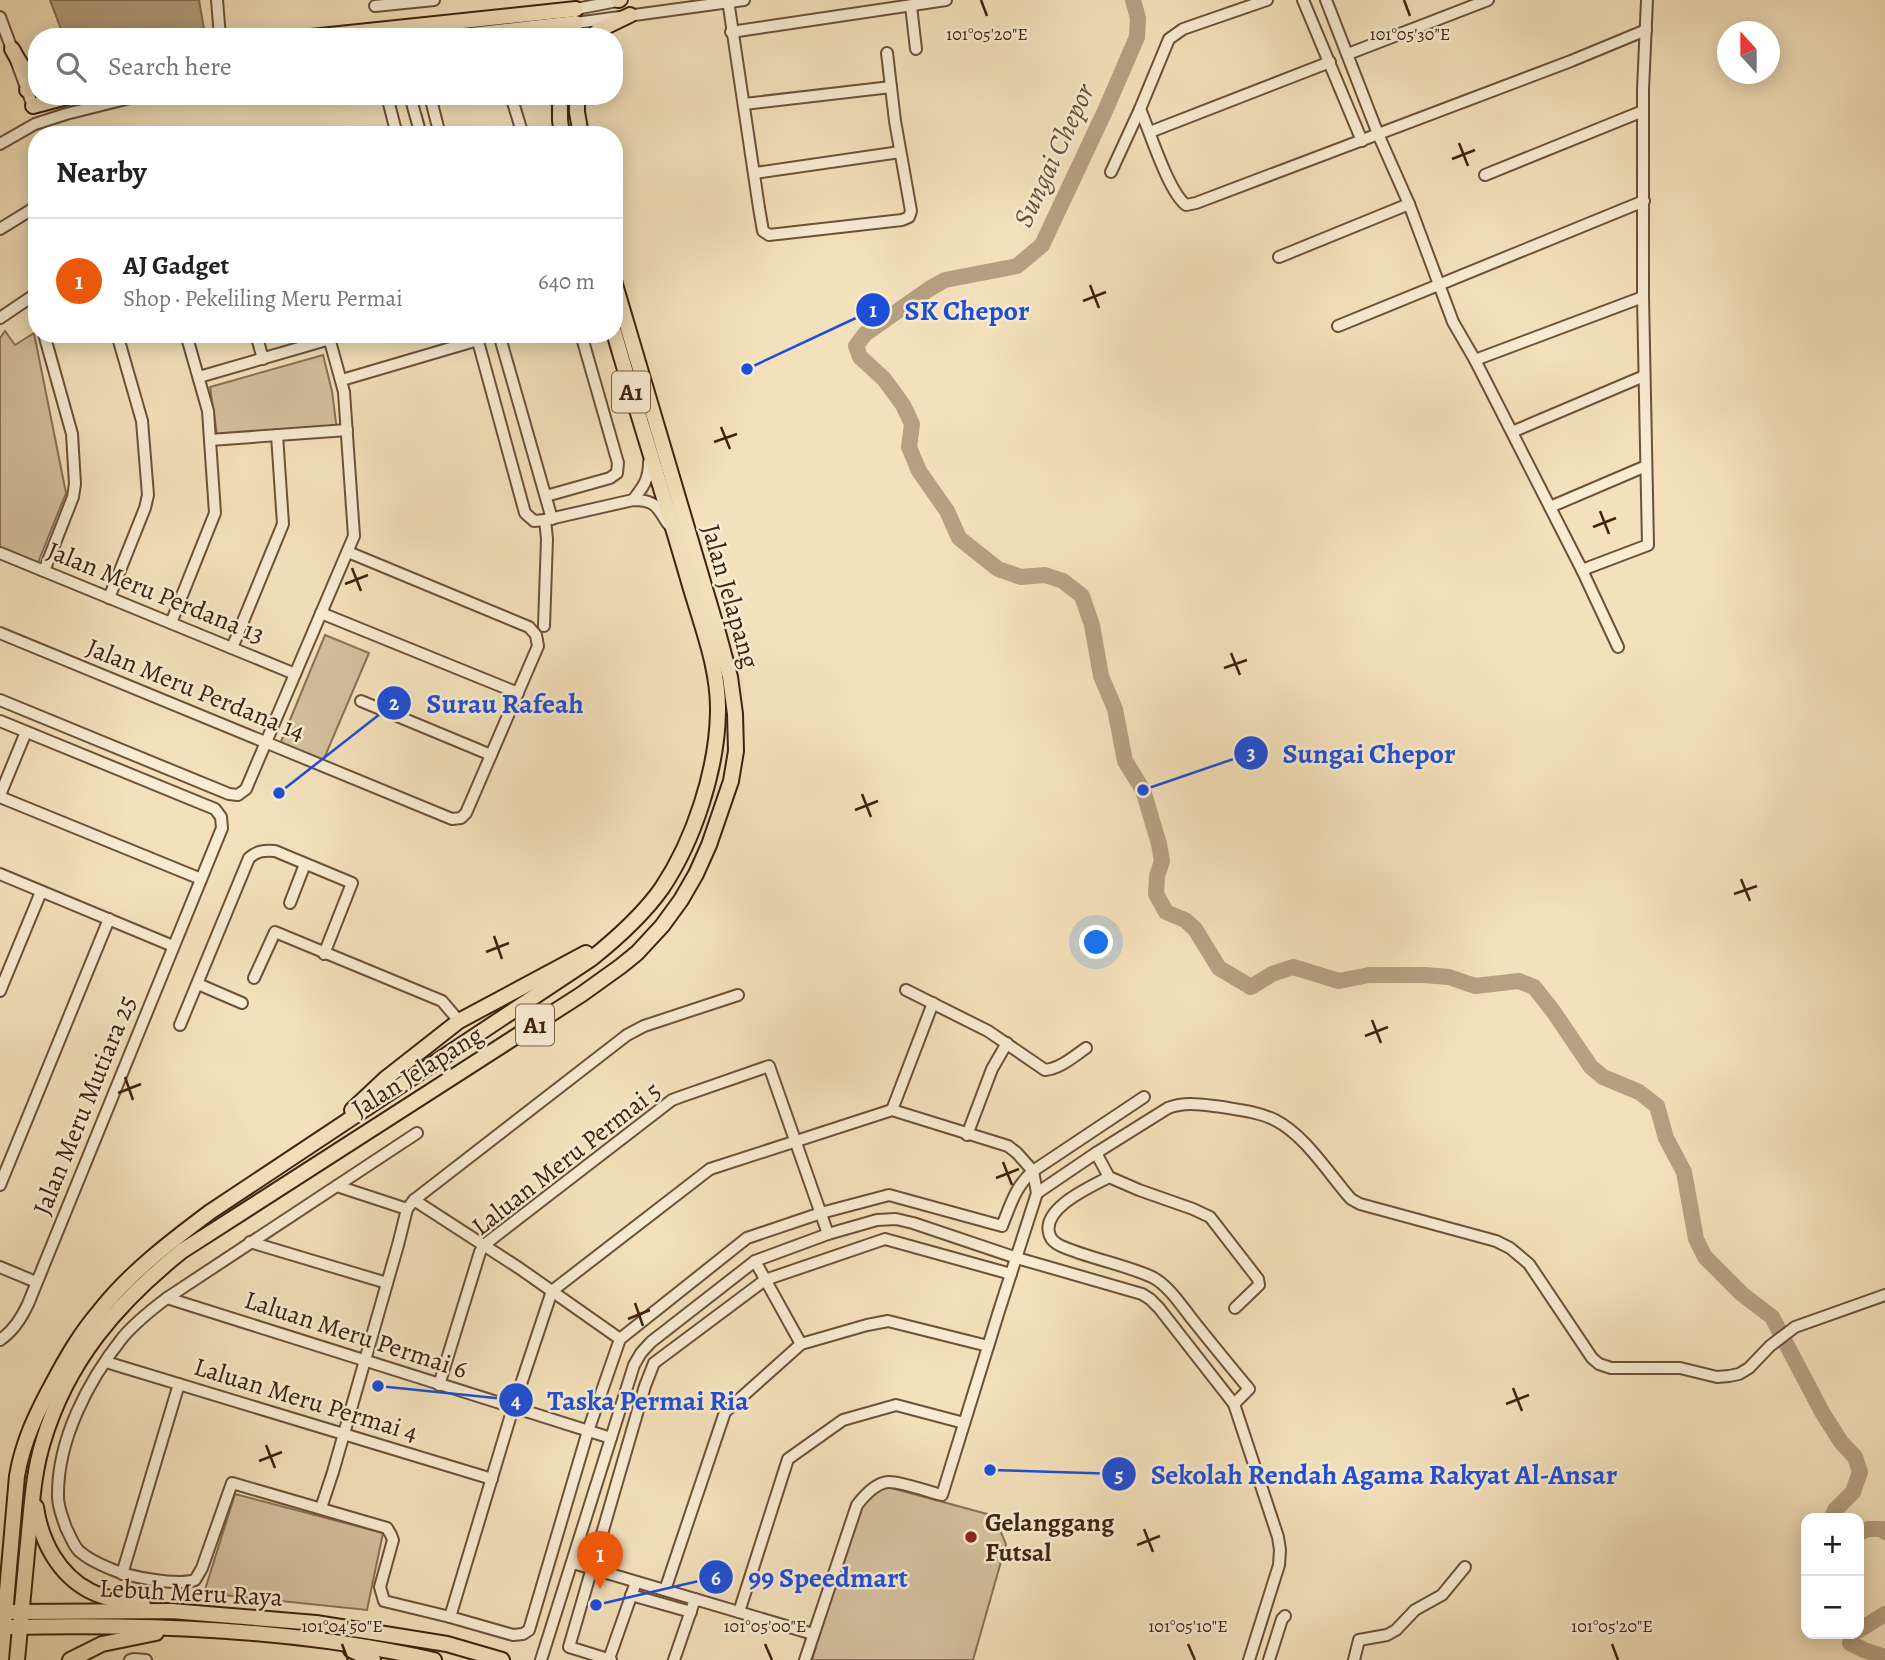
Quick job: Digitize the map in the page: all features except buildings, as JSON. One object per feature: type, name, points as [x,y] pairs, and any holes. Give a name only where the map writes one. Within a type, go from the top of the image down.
[{"type":"main road","points":[[424,28],[531,12],[545,0]]},
{"type":"main road","points":[[517,15],[576,17]]},
{"type":"main road","points":[[603,28],[630,15]]},
{"type":"main road","points":[[518,28],[558,18]]},
{"type":"main road","points":[[12,50],[28,74]]},
{"type":"main road","points":[[559,105],[561,126]]},
{"type":"main road","points":[[577,105],[579,126]]},
{"type":"main road","name":"Jalan Jelapang","points":[[17,1660],[34,1485],[42,1444],[48,1424],[83,1352],[108,1320],[142,1284],[182,1251],[604,979],[637,953],[662,926],[696,874],[720,816],[736,751],[732,690],[719,636],[623,311]]},
{"type":"main road","name":"Jalan Jelapang","points":[[1,1660],[2,1620],[20,1459],[34,1419],[74,1347],[99,1311],[134,1274],[211,1212],[574,972],[608,945],[629,926],[661,889],[689,835],[706,790],[716,736],[716,681],[676,536],[617,343]]},
{"type":"main road","points":[[323,1137],[385,1079],[459,1021],[571,961],[629,926]]},
{"type":"main road","points":[[34,1485],[41,1528],[48,1548],[63,1571],[91,1591],[122,1601],[171,1611]]},
{"type":"main road","points":[[0,1546],[15,1493]]},
{"type":"main road","name":"Lebuh Meru Raya","points":[[2,1620],[21,1612],[171,1611],[328,1625],[447,1644],[502,1660]]},
{"type":"main road","name":"Lebuh Meru Raya","points":[[2,1620],[20,1627],[185,1628],[334,1642],[393,1656],[427,1660]]},
{"type":"main road","points":[[70,1660],[102,1644],[185,1628]]},
{"type":"main road","points":[[334,1642],[373,1660]]},
{"type":"street","points":[[217,0],[219,28]]},
{"type":"street","points":[[364,0],[375,3],[434,0]]},
{"type":"street","points":[[576,17],[620,0]]},
{"type":"street","points":[[576,17],[630,15],[744,0]]},
{"type":"street","points":[[731,32],[946,0]]},
{"type":"street","points":[[1111,172],[1168,39],[1183,29],[1267,0]]},
{"type":"street","points":[[1303,0],[1362,141]]},
{"type":"street","points":[[1326,0],[1378,134],[1409,204],[1453,322],[1583,570],[1618,646]]},
{"type":"street","points":[[1348,54],[1488,0]]},
{"type":"street","points":[[1583,570],[1648,545],[1643,297],[1643,111],[1647,0]]},
{"type":"street","points":[[728,1],[763,232],[769,235],[909,217],[911,211],[887,53]]},
{"type":"street","points":[[911,6],[916,49]]},
{"type":"street","points":[[0,17],[12,50]]},
{"type":"street","points":[[1140,109],[1165,171],[1180,200],[1186,205],[1362,141],[1646,30]]},
{"type":"street","points":[[1150,132],[1330,62]]},
{"type":"street","points":[[744,104],[891,87]]},
{"type":"street","points":[[32,126],[102,105]]},
{"type":"street","points":[[389,105],[395,126]]},
{"type":"street","points":[[413,105],[418,126]]},
{"type":"street","points":[[432,105],[438,126]]},
{"type":"street","points":[[514,105],[520,126]]},
{"type":"street","points":[[1485,175],[1643,111]]},
{"type":"street","points":[[0,144],[28,128]]},
{"type":"street","points":[[755,173],[900,152]]},
{"type":"street","points":[[1338,326],[1644,201]]},
{"type":"street","points":[[1279,257],[1409,204]]},
{"type":"street","points":[[0,229],[28,212]]},
{"type":"street","points":[[1475,360],[1643,297]]},
{"type":"street","points":[[0,318],[28,299]]},
{"type":"street","points":[[44,571],[73,497],[75,484],[72,434],[47,343]]},
{"type":"street","points":[[109,598],[145,509],[148,495],[142,421],[120,343]]},
{"type":"street","points":[[171,623],[215,513],[208,411],[190,343]]},
{"type":"street","points":[[259,343],[263,359]]},
{"type":"street","points":[[199,377],[311,343]]},
{"type":"street","points":[[0,700],[229,794],[238,795],[246,789],[348,552],[354,530],[342,380],[331,343]]},
{"type":"street","points":[[342,380],[458,343]]},
{"type":"street","points":[[479,343],[525,513],[534,521],[549,520],[634,500],[646,500],[656,506],[676,536]]},
{"type":"street","points":[[502,343],[546,496],[549,520],[544,626]]},
{"type":"street","points":[[546,496],[610,478],[617,473],[618,463],[584,343]]},
{"type":"street","points":[[1512,432],[1644,376]]},
{"type":"street","points":[[210,440],[348,430]]},
{"type":"street","points":[[232,648],[283,524],[277,435]]},
{"type":"street","points":[[634,500],[649,474],[649,451]]},
{"type":"street","points":[[1550,507],[1646,466]]},
{"type":"street","points":[[348,552],[529,627],[536,635],[538,646],[491,755],[361,701]]},
{"type":"street","name":"Jalan Meru Perdana 13","points":[[0,553],[295,674]]},
{"type":"street","points":[[321,613],[518,693]]},
{"type":"street","name":"Jalan Meru Perdana 14","points":[[0,633],[452,819],[464,816],[491,755]]},
{"type":"street","name":"Jalan Meru Mutiara 25","points":[[0,721],[215,809],[221,817],[222,828],[24,1312],[8,1334],[0,1340]]},
{"type":"street","points":[[26,732],[0,796],[201,879]]},
{"type":"street","points":[[180,1024],[254,854],[267,850],[275,851],[352,883],[324,954]]},
{"type":"street","points":[[290,903],[305,864]]},
{"type":"street","points":[[0,874],[173,946]]},
{"type":"street","points":[[0,991],[41,891]]},
{"type":"street","points":[[0,1185],[109,919]]},
{"type":"street","points":[[254,978],[275,932],[442,1002],[459,1021]]},
{"type":"street","points":[[198,984],[242,1003]]},
{"type":"street","points":[[906,990],[969,1020],[1045,1070],[1063,1064],[1086,1048]]},
{"type":"street","points":[[321,1508],[410,1204],[627,1035],[738,995]]},
{"type":"street","points":[[892,1110],[933,1003]]},
{"type":"street","points":[[967,1135],[992,1069],[1007,1043]]},
{"type":"street","name":"Laluan Meru Permai 5","points":[[439,1385],[484,1245],[672,1100],[769,1066],[795,1140]]},
{"type":"street","points":[[417,1133],[167,1298],[132,1328],[106,1362],[86,1396],[63,1448],[59,1507],[79,1551],[122,1574],[161,1580],[195,1580],[202,1568],[232,1483],[387,1528],[392,1543],[380,1587],[384,1601],[513,1635],[523,1634],[529,1630],[588,1431],[620,1339],[747,1238],[821,1213],[888,1195],[1002,1226],[1016,1190],[1024,1179],[1144,1097]]},
{"type":"street","points":[[1037,1194],[1168,1108],[1197,1104],[1250,1112],[1275,1120],[1293,1132],[1351,1199],[1360,1204],[1496,1241],[1510,1248],[1528,1264],[1592,1358],[1611,1368],[1680,1368],[1717,1377],[1729,1377],[1749,1368],[1770,1346],[1796,1327],[1885,1295]]},
{"type":"street","points":[[450,1617],[513,1408],[552,1291],[710,1169],[892,1110],[1008,1146],[1023,1158],[1033,1171],[1037,1194],[942,1495],[888,1482],[879,1485],[862,1498],[857,1505],[805,1660]]},
{"type":"street","points":[[795,1140],[828,1234]]},
{"type":"street","points":[[1096,1153],[1109,1177],[1210,1217],[1258,1279],[1259,1285],[1235,1308]]},
{"type":"street","points":[[1109,1177],[1057,1209],[1050,1219],[1050,1236],[1060,1246],[1160,1281],[1249,1390],[1234,1404]]},
{"type":"street","points":[[337,1186],[410,1204],[484,1245],[620,1339]]},
{"type":"street","points":[[541,1660],[611,1438],[641,1353],[651,1342],[755,1261],[828,1234],[877,1220],[896,1219],[1142,1294],[1150,1299],[1234,1404],[1280,1550],[1279,1565],[1248,1660]]},
{"type":"street","points":[[636,1582],[610,1660],[569,1647],[654,1363],[765,1280],[885,1238],[1011,1274]]},
{"type":"street","points":[[250,1242],[387,1283]]},
{"type":"street","points":[[755,1261],[801,1344]]},
{"type":"street","points":[[0,1267],[36,1282]]},
{"type":"street","name":"Laluan Meru Permai 6","points":[[167,1298],[611,1438]]},
{"type":"street","points":[[665,1590],[724,1412],[801,1344],[888,1321],[988,1346]]},
{"type":"street","name":"Laluan Meru Permai 4","points":[[106,1362],[492,1479]]},
{"type":"street","points":[[122,1574],[179,1384]]},
{"type":"street","points":[[739,1612],[788,1459],[843,1420],[896,1405],[964,1423]]},
{"type":"street","points":[[573,1563],[813,1634]]},
{"type":"street","points":[[1354,1660],[1359,1640],[1387,1635],[1396,1630],[1415,1609],[1442,1595],[1465,1567]]},
{"type":"street","points":[[631,1595],[691,1612]]},
{"type":"street","points":[[674,1660],[695,1599]]},
{"type":"street","points":[[1269,1660],[1285,1616]]},
{"type":"street","points":[[130,1660],[146,1660]]},
{"type":"shaded area","points":[[50,0],[199,0],[204,28],[61,28]]},
{"type":"shaded area","points":[[5,331],[15,345],[28,337],[28,343],[36,343],[66,493],[37,565],[0,549],[0,338]]},
{"type":"shaded area","points":[[323,355],[332,391],[337,431],[217,435],[210,387]]},
{"type":"shaded area","points":[[325,635],[369,653],[323,761],[280,744]]},
{"type":"shaded area","points":[[884,1486],[987,1514],[997,1523],[1006,1544],[973,1660],[812,1660],[858,1511],[865,1500]]},
{"type":"shaded area","points":[[235,1494],[383,1533],[367,1610],[204,1593]]},
{"type":"waterway","name":"Sungai Chepor","points":[[1133,0],[1138,18],[1137,37],[1042,245],[1017,266],[945,280],[929,289],[865,334],[856,346],[860,357],[884,379],[903,405],[912,424],[909,447],[919,471],[947,511],[959,538],[998,569],[1021,577],[1045,575],[1063,581],[1082,596],[1092,625],[1101,676],[1115,709],[1125,761],[1143,790],[1159,844],[1162,861],[1157,876],[1156,894],[1166,912],[1185,920],[1195,929],[1219,968],[1251,987],[1272,974],[1293,967],[1339,981],[1369,975],[1449,977],[1475,986],[1519,981],[1534,987],[1591,1067],[1603,1077],[1639,1092],[1657,1106],[1666,1138],[1684,1172],[1696,1239],[1705,1257],[1742,1294],[1772,1317],[1822,1412],[1841,1442],[1855,1457],[1860,1472],[1853,1492],[1834,1513]]},
{"type":"waterway","name":"Sungai Chepor","points":[[1864,1531],[1882,1529],[1885,1532]]},
{"type":"waterway","name":"Sungai Chepor","points":[[1864,1627],[1885,1614]]},
{"type":"waterway","name":"Sungai Chepor","points":[[1851,1639],[1850,1643],[1885,1657]]},
{"type":"place","name":"SK Chepor","points":[[747,369]]},
{"type":"place","name":"Sungai Chepor","points":[[1143,790]]},
{"type":"place","name":"Surau Rafeah","points":[[279,793]]},
{"type":"place","name":"Taska Permai Ria","points":[[378,1386]]},
{"type":"place","name":"Sekolah Rendah Agama Rakyat Al-Ansar","points":[[990,1470]]},
{"type":"place","name":"Gelanggang Futsal","points":[[971,1537]]},
{"type":"place","name":"AJ Gadget","points":[[600,1589]]},
{"type":"place","name":"99 Speedmart","points":[[596,1605]]}]
